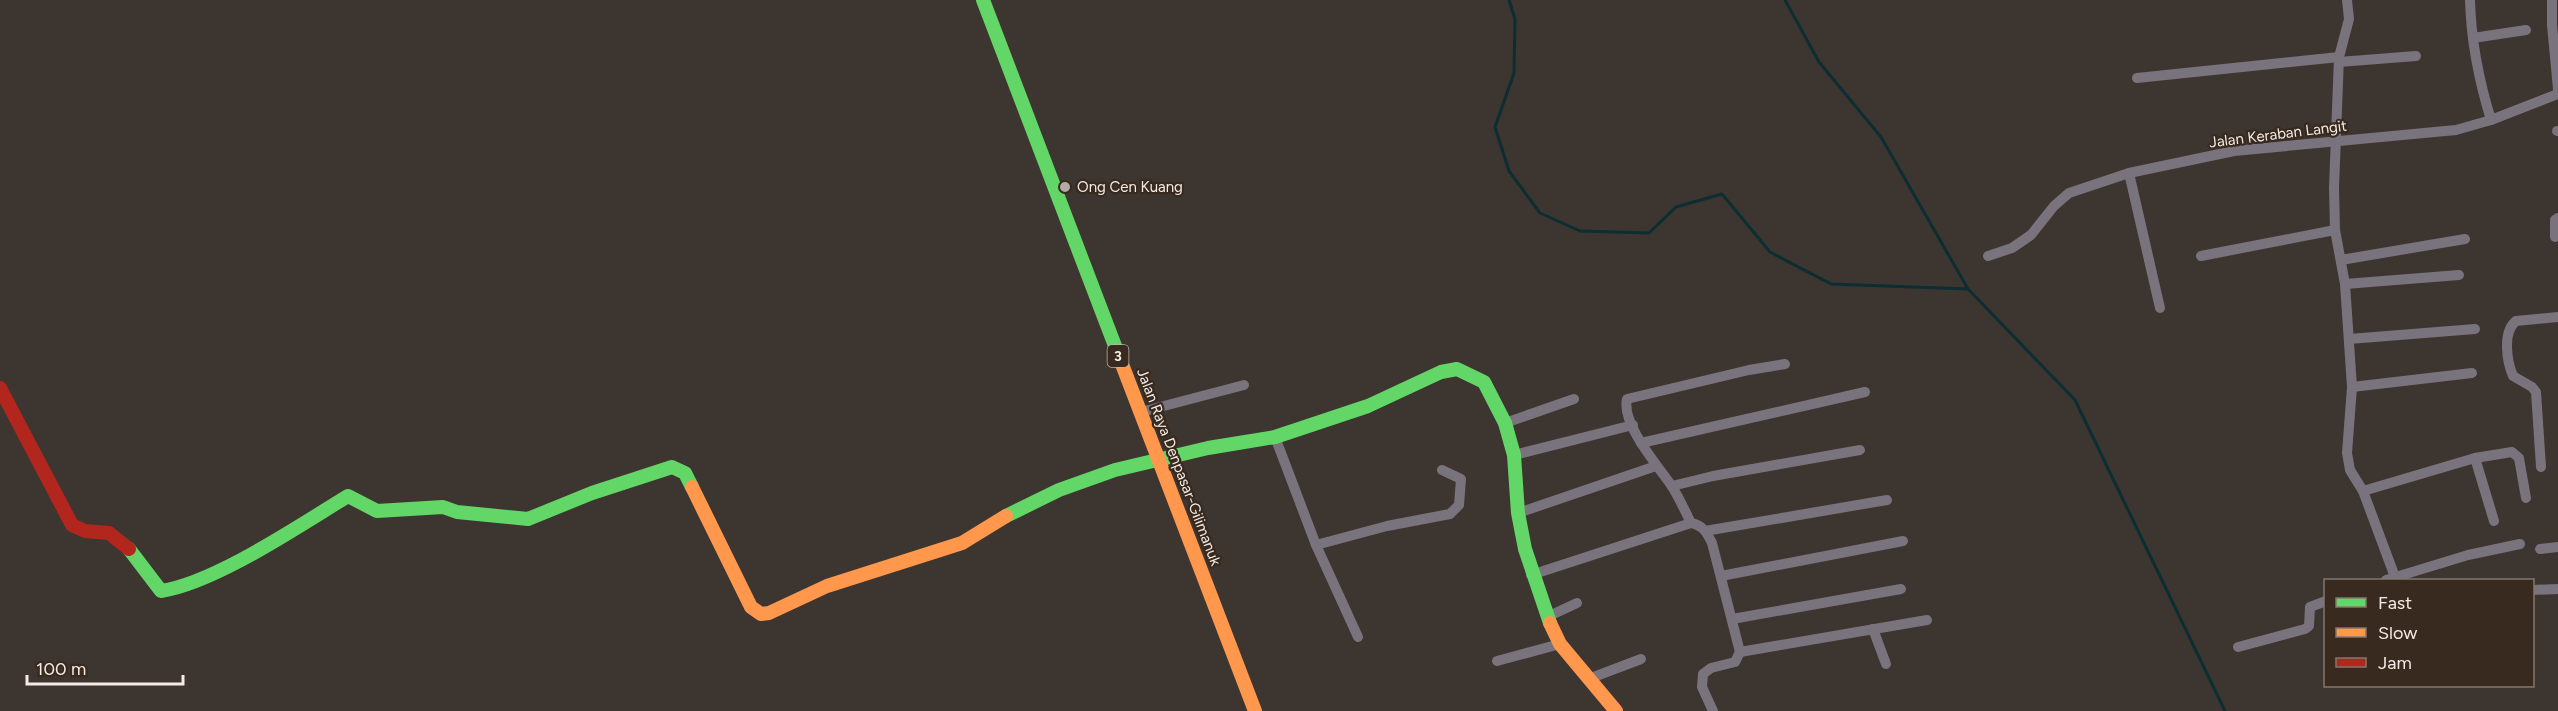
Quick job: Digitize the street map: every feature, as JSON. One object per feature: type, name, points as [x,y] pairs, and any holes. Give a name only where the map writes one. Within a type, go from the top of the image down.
[{"type":"main road","name":"Jalan Raya Denpasar-Gilimanuk","points":[[983,0],[1255,711]]},
{"type":"main road","points":[[0,388],[72,525],[85,531],[109,533],[128,548],[156,589],[168,592],[246,555],[348,496],[377,511],[443,507],[457,512],[528,519],[592,493],[672,467],[685,473],[751,607],[761,614],[769,613],[827,586],[915,555],[962,543],[1008,514],[1059,490],[1115,470],[1208,448],[1275,437],[1368,406],[1441,372],[1457,369],[1484,382],[1505,423],[1514,455],[1518,513],[1531,575],[1547,617],[1560,644],[1616,711]]},
{"type":"street","points":[[2347,0],[2349,19],[2339,60],[2335,141],[2335,230],[2345,284],[2349,339],[2352,387],[2347,453],[2350,470],[2363,491],[2390,579],[2468,555],[2520,544]]},
{"type":"street","points":[[2470,0],[2473,38],[2489,121]]},
{"type":"street","points":[[2553,0],[2553,45],[2558,88]]},
{"type":"street","points":[[2473,38],[2526,30]]},
{"type":"street","points":[[2137,78],[2339,60],[2416,56]]},
{"type":"street","name":"Jalan Keraban Langit","points":[[1988,256],[2012,248],[2031,235],[2054,206],[2069,193],[2129,173],[2234,151],[2335,141],[2382,139],[2474,126],[2558,94]]},
{"type":"street","points":[[2129,173],[2160,308]]},
{"type":"street","points":[[2555,237],[2555,220],[2558,218]]},
{"type":"street","points":[[2201,256],[2335,230]]},
{"type":"street","points":[[2341,260],[2465,239]]},
{"type":"street","points":[[2345,284],[2459,275]]},
{"type":"street","points":[[2541,467],[2536,392],[2532,387],[2513,376],[2509,363],[2509,332],[2516,321],[2558,317]]},
{"type":"street","points":[[2349,339],[2475,329]]},
{"type":"street","points":[[1691,523],[1672,486],[1641,443],[1626,403],[1631,396],[1785,364]]},
{"type":"street","points":[[2352,387],[2472,373]]},
{"type":"street","points":[[1141,412],[1244,385]]},
{"type":"street","points":[[1641,443],[1865,392]]},
{"type":"street","points":[[1505,423],[1574,399]]},
{"type":"street","points":[[1514,455],[1633,425]]},
{"type":"street","points":[[1275,437],[1316,545],[1358,637]]},
{"type":"street","points":[[1672,486],[1713,476],[1860,450]]},
{"type":"street","points":[[2363,491],[2475,458],[2516,453],[2520,458],[2526,498]]},
{"type":"street","points":[[2475,458],[2494,520]]},
{"type":"street","points":[[1518,513],[1656,466]]},
{"type":"street","points":[[1316,545],[1387,526],[1450,514],[1459,505],[1461,479],[1442,470]]},
{"type":"street","points":[[1705,531],[1887,500]]},
{"type":"street","points":[[1531,575],[1691,523],[1698,524],[1712,543],[1732,619],[1738,657]]},
{"type":"street","points":[[1721,576],[1903,541]]},
{"type":"street","points":[[2540,549],[2558,547]]},
{"type":"street","points":[[1732,619],[1901,588]]},
{"type":"street","points":[[2534,590],[2558,589]]},
{"type":"street","points":[[2238,647],[2305,629],[2309,626],[2310,607],[2324,601]]},
{"type":"street","points":[[1547,617],[1577,603]]},
{"type":"street","points":[[1713,711],[1702,687],[1703,674],[1711,668],[1738,657],[1927,620]]},
{"type":"street","points":[[1873,629],[1886,664]]},
{"type":"street","points":[[1497,660],[1560,644]]},
{"type":"street","points":[[1590,678],[1641,659]]},
{"type":"waterway","points":[[1509,0],[1515,19],[1514,73],[1495,127],[1509,171],[1540,213],[1580,231],[1649,233],[1676,207],[1722,194],[1770,252],[1831,284],[1968,289]]},
{"type":"waterway","points":[[1785,0],[1819,62],[1881,137],[1968,289],[2075,400],[2225,711]]},
{"type":"traffic: fast","points":[[983,0],[1120,359]]},
{"type":"traffic: fast","points":[[1006,516],[1059,490],[1115,470],[1208,448],[1275,437],[1368,406],[1441,372],[1457,369],[1484,382],[1505,423],[1514,455],[1518,513],[1525,549],[1550,623]]},
{"type":"traffic: fast","points":[[129,549],[161,591],[183,586],[231,565],[348,496],[377,511],[443,507],[457,512],[528,519],[592,493],[672,467],[685,473],[692,487]]},
{"type":"traffic: slow","points":[[1120,359],[1255,711]]},
{"type":"traffic: slow","points":[[692,487],[751,607],[761,614],[769,613],[827,586],[962,543],[1006,516]]},
{"type":"traffic: slow","points":[[1550,623],[1560,644],[1616,711]]},
{"type":"traffic: jam","points":[[0,388],[72,525],[85,531],[109,533],[129,549]]},
{"type":"place","name":"Ong Cen Kuang","points":[[1065,187]]}]
